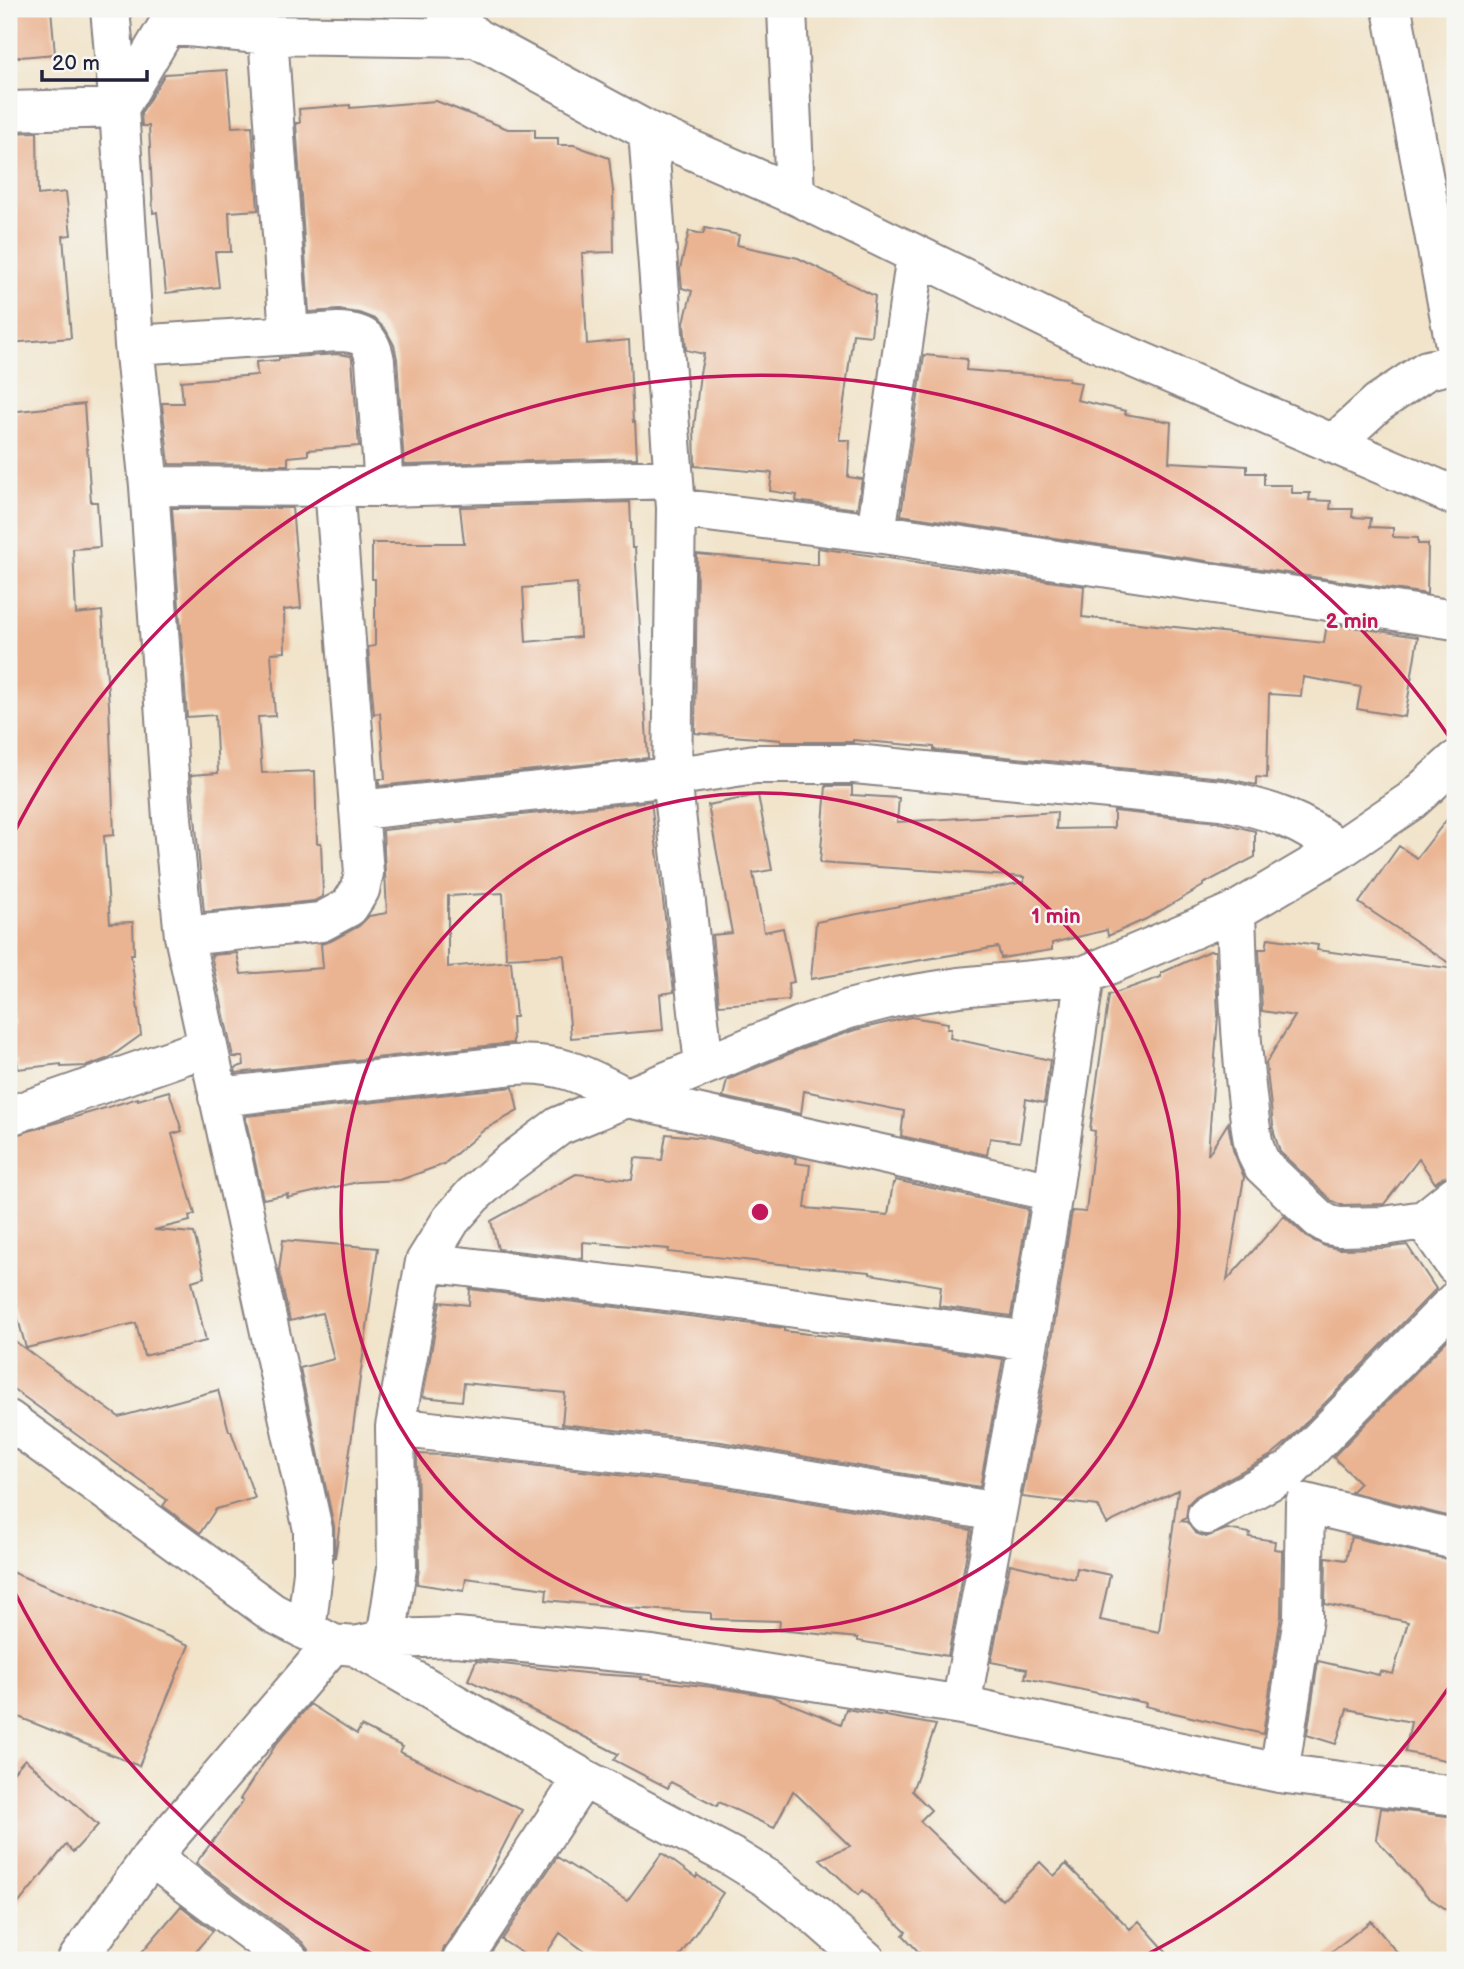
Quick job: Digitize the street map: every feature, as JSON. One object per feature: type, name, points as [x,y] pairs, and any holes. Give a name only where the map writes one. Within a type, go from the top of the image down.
[{"type":"street","points":[[110,9],[134,345],[149,486],[172,818],[184,936],[313,1530],[313,1572],[345,1640]]},
{"type":"street","points":[[446,9],[476,38],[648,131],[795,195],[1080,335],[1455,496]]},
{"type":"street","points":[[787,9],[795,195]]},
{"type":"street","points":[[1392,9],[1455,345]]},
{"type":"street","points":[[119,108],[175,17],[268,35],[476,38]]},
{"type":"street","points":[[268,35],[289,334]]},
{"type":"street","points":[[9,111],[119,108]]},
{"type":"street","points":[[648,131],[675,493],[672,777],[704,1065]]},
{"type":"street","points":[[876,533],[915,254]]},
{"type":"street","points":[[134,345],[350,332],[370,343],[375,361],[384,487]]},
{"type":"street","points":[[1333,444],[1378,403],[1427,370],[1455,364]]},
{"type":"street","points":[[149,486],[334,486],[675,493],[876,533],[1455,620]]},
{"type":"street","points":[[184,936],[321,922],[349,907],[360,890],[364,873],[334,486]]},
{"type":"street","points":[[77,1960],[151,1857],[345,1640],[397,1568],[395,1427],[425,1262],[451,1220],[473,1195],[507,1165],[559,1126],[800,1026],[849,1009],[896,997],[958,987],[1085,975],[1236,911],[1339,850],[1411,801],[1455,761]]},
{"type":"street","points":[[359,810],[672,777],[755,764],[855,764],[1183,795],[1255,807],[1318,834],[1339,850]]},
{"type":"street","points":[[1236,911],[1244,1073],[1256,1156],[1269,1174],[1329,1225],[1384,1226],[1424,1220],[1455,1195]]},
{"type":"street","points":[[961,1705],[1029,1340],[1085,975]]},
{"type":"street","points":[[9,1116],[207,1047]]},
{"type":"street","points":[[218,1097],[530,1063],[549,1064],[567,1068],[628,1098],[1053,1192]]},
{"type":"street","points":[[1424,1220],[1455,1265]]},
{"type":"street","points":[[425,1262],[740,1300],[1029,1340]]},
{"type":"street","points":[[1207,1515],[1298,1486],[1455,1301]]},
{"type":"street","points":[[9,1420],[273,1614],[345,1640],[583,1778],[734,1858],[768,1880],[866,1960]]},
{"type":"street","points":[[395,1427],[717,1464],[997,1512]]},
{"type":"street","points":[[1298,1486],[1455,1540]]},
{"type":"street","points":[[1279,1773],[1303,1618],[1298,1486]]},
{"type":"street","points":[[345,1640],[456,1637],[615,1651],[701,1663],[961,1705],[1279,1773],[1455,1796]]},
{"type":"street","points":[[462,1960],[583,1778]]},
{"type":"street","points":[[151,1857],[289,1960]]},
{"type":"building","points":[[9,9],[51,9],[55,54],[9,58]]},
{"type":"building","points":[[227,70],[232,127],[252,126],[258,210],[229,212],[231,252],[215,252],[219,287],[166,293],[157,212],[153,213],[149,126],[142,126],[141,113],[165,74]]},
{"type":"building","points":[[436,101],[508,129],[535,129],[535,138],[558,138],[558,145],[574,145],[609,158],[613,191],[614,252],[582,253],[587,344],[629,340],[637,458],[404,465],[397,359],[394,345],[386,330],[375,319],[359,313],[339,310],[309,312],[296,123],[300,123],[299,109]]},
{"type":"building","points":[[37,132],[38,195],[66,192],[71,235],[63,236],[71,338],[9,343],[9,133]]},
{"type":"building","points":[[705,228],[739,235],[737,245],[798,258],[875,296],[871,336],[853,334],[839,440],[850,440],[848,477],[862,479],[857,509],[796,501],[797,495],[770,491],[772,473],[695,466],[694,428],[704,354],[686,350],[684,322],[692,291],[682,288],[680,269],[689,231],[703,234]]},
{"type":"building","points":[[338,354],[351,356],[352,359],[359,446],[308,450],[308,455],[288,457],[288,465],[169,464],[162,403],[183,403],[181,381],[257,375],[256,362]]},
{"type":"building","points":[[924,355],[967,359],[966,370],[1069,378],[1068,381],[1081,383],[1077,400],[1126,411],[1125,414],[1171,422],[1169,462],[1247,466],[1247,473],[1264,473],[1264,485],[1292,485],[1292,493],[1310,493],[1309,500],[1331,501],[1330,509],[1353,509],[1352,517],[1371,518],[1370,527],[1393,528],[1393,537],[1418,538],[1418,544],[1428,544],[1427,594],[901,515]]},
{"type":"building","points":[[84,404],[91,502],[97,502],[100,547],[73,549],[76,614],[102,611],[114,835],[104,836],[110,923],[133,922],[134,954],[131,954],[141,1035],[109,1058],[87,1066],[61,1067],[61,1064],[18,1069],[17,1060],[9,1061],[9,1028],[14,1027],[9,973],[9,412]]},
{"type":"building","points":[[630,502],[648,758],[379,786],[379,779],[385,779],[380,713],[374,714],[368,647],[375,646],[372,543],[464,543],[460,507]],"holes":[[[577,583],[580,637],[526,642],[523,588]]]},
{"type":"building","points":[[172,508],[292,508],[301,608],[284,610],[285,652],[271,653],[275,716],[258,717],[262,773],[315,771],[317,843],[321,843],[323,896],[314,901],[204,912],[191,775],[218,773],[215,715],[187,717]]},
{"type":"building","points":[[818,548],[1084,586],[1082,617],[1324,643],[1327,623],[1418,637],[1405,717],[1357,709],[1361,687],[1303,677],[1301,696],[1269,694],[1267,778],[1256,777],[1256,785],[1223,778],[934,750],[934,747],[853,740],[781,742],[695,733],[697,554],[818,565]]},
{"type":"building","points":[[826,786],[852,786],[852,795],[899,798],[897,822],[1057,812],[1056,829],[1114,828],[1114,811],[1218,822],[1255,831],[1255,857],[1203,884],[1146,919],[1108,936],[1107,930],[1052,943],[1052,950],[1001,958],[998,947],[811,979],[816,922],[1024,882],[1024,877],[820,863]]},
{"type":"building","points":[[758,795],[772,870],[753,873],[764,932],[783,928],[794,982],[788,983],[789,1000],[719,1005],[712,935],[732,933],[708,805]]},
{"type":"building","points":[[651,801],[674,992],[660,994],[663,1030],[571,1038],[564,955],[506,958],[503,893],[448,896],[448,967],[511,961],[516,1017],[512,1017],[513,1043],[236,1073],[235,1068],[244,1065],[243,1057],[233,1057],[211,955],[237,953],[241,974],[323,968],[321,944],[359,926],[369,916],[387,913],[383,830]]},
{"type":"building","points":[[1455,809],[1455,967],[1359,903],[1399,846],[1417,858]]},
{"type":"building","points":[[1268,938],[1318,945],[1317,950],[1455,969],[1455,1174],[1435,1183],[1419,1159],[1384,1204],[1341,1205],[1332,1201],[1280,1152],[1274,1133],[1266,1063],[1295,1016],[1262,1011],[1259,949],[1266,949]]},
{"type":"building","points":[[1215,951],[1218,1015],[1208,1155],[1228,1123],[1233,1150],[1244,1177],[1227,1280],[1284,1216],[1308,1238],[1325,1246],[1339,1249],[1407,1245],[1436,1289],[1288,1441],[1270,1456],[1196,1496],[1188,1504],[1186,1518],[1181,1521],[1187,1522],[1195,1533],[1206,1537],[1227,1529],[1250,1533],[1249,1537],[1275,1541],[1274,1549],[1282,1550],[1281,1616],[1263,1734],[1145,1706],[1146,1703],[1025,1678],[1027,1669],[991,1662],[1010,1564],[1075,1579],[1077,1568],[1110,1575],[1100,1620],[1159,1632],[1178,1490],[1107,1524],[1098,1506],[1022,1497],[1051,1345],[1072,1211],[1086,1212],[1095,1131],[1090,1130],[1109,995],[1161,977],[1161,973]]},
{"type":"building","points":[[911,1017],[948,1023],[947,1029],[951,1029],[950,1038],[1050,1060],[1044,1103],[1026,1099],[1020,1142],[990,1138],[987,1155],[901,1136],[904,1111],[804,1091],[801,1114],[723,1097],[727,1080],[808,1046],[855,1030]]},
{"type":"building","points":[[513,1087],[518,1111],[485,1129],[444,1164],[400,1180],[358,1182],[287,1198],[288,1194],[263,1199],[245,1116]]},
{"type":"building","points":[[169,1091],[182,1131],[172,1134],[195,1214],[189,1216],[190,1221],[154,1230],[194,1233],[205,1277],[192,1281],[206,1341],[144,1356],[136,1323],[26,1348],[9,1286],[9,1137]]},
{"type":"building","points":[[666,1134],[706,1138],[796,1158],[795,1163],[810,1165],[805,1208],[888,1215],[895,1180],[1028,1209],[1011,1316],[939,1306],[941,1286],[870,1272],[583,1242],[583,1259],[498,1249],[491,1221],[576,1174],[632,1180],[635,1158],[662,1160]]},
{"type":"building","points":[[283,1240],[378,1248],[335,1558],[334,1526],[300,1368],[334,1359],[322,1313],[290,1321],[279,1271]]},
{"type":"building","points":[[470,1289],[784,1328],[784,1331],[1003,1359],[980,1487],[721,1442],[562,1424],[565,1393],[464,1383],[462,1401],[423,1397],[440,1302],[469,1305]]},
{"type":"building","points":[[1455,1332],[1455,1518],[1351,1492],[1360,1483],[1333,1457]]},
{"type":"building","points":[[9,1337],[119,1417],[218,1390],[229,1431],[255,1498],[216,1509],[200,1533],[163,1506],[167,1500],[9,1386]]},
{"type":"building","points":[[417,1454],[714,1486],[971,1530],[948,1656],[858,1641],[858,1638],[779,1630],[780,1621],[711,1619],[711,1613],[546,1600],[547,1589],[466,1578],[464,1591],[417,1584]]},
{"type":"building","points":[[1351,1537],[1455,1561],[1455,1762],[1405,1752],[1411,1722],[1347,1709],[1336,1744],[1307,1735],[1318,1661],[1379,1675],[1380,1671],[1393,1674],[1408,1622],[1325,1604],[1326,1557],[1346,1560]]},
{"type":"building","points":[[9,1571],[189,1645],[139,1766],[9,1713]]},
{"type":"building","points":[[476,1661],[642,1677],[641,1679],[771,1696],[841,1724],[846,1709],[936,1725],[912,1791],[931,1810],[920,1821],[1002,1900],[1040,1862],[1054,1876],[1066,1864],[1130,1929],[1139,1921],[1174,1960],[926,1960],[903,1935],[906,1932],[862,1890],[858,1895],[820,1859],[850,1846],[793,1791],[774,1828],[719,1802],[717,1806],[671,1782],[668,1788],[614,1760],[618,1754],[468,1680]]},
{"type":"building","points":[[310,1704],[357,1734],[361,1726],[403,1747],[400,1752],[522,1810],[478,1896],[444,1948],[440,1960],[310,1960],[309,1951],[302,1942],[196,1863],[243,1801],[240,1799],[277,1743]]},
{"type":"building","points":[[25,1759],[98,1825],[73,1852],[66,1845],[9,1915],[9,1777]]},
{"type":"building","points":[[1381,1808],[1455,1817],[1455,1915],[1428,1897],[1376,1839]]},
{"type":"building","points":[[662,1853],[696,1878],[697,1875],[723,1893],[677,1960],[596,1960],[560,1933],[542,1960],[533,1960],[502,1940],[557,1857],[627,1901]]},
{"type":"building","points":[[181,1906],[213,1931],[188,1960],[135,1960]]},
{"type":"building","points":[[1371,1921],[1403,1960],[1321,1960]]}]
